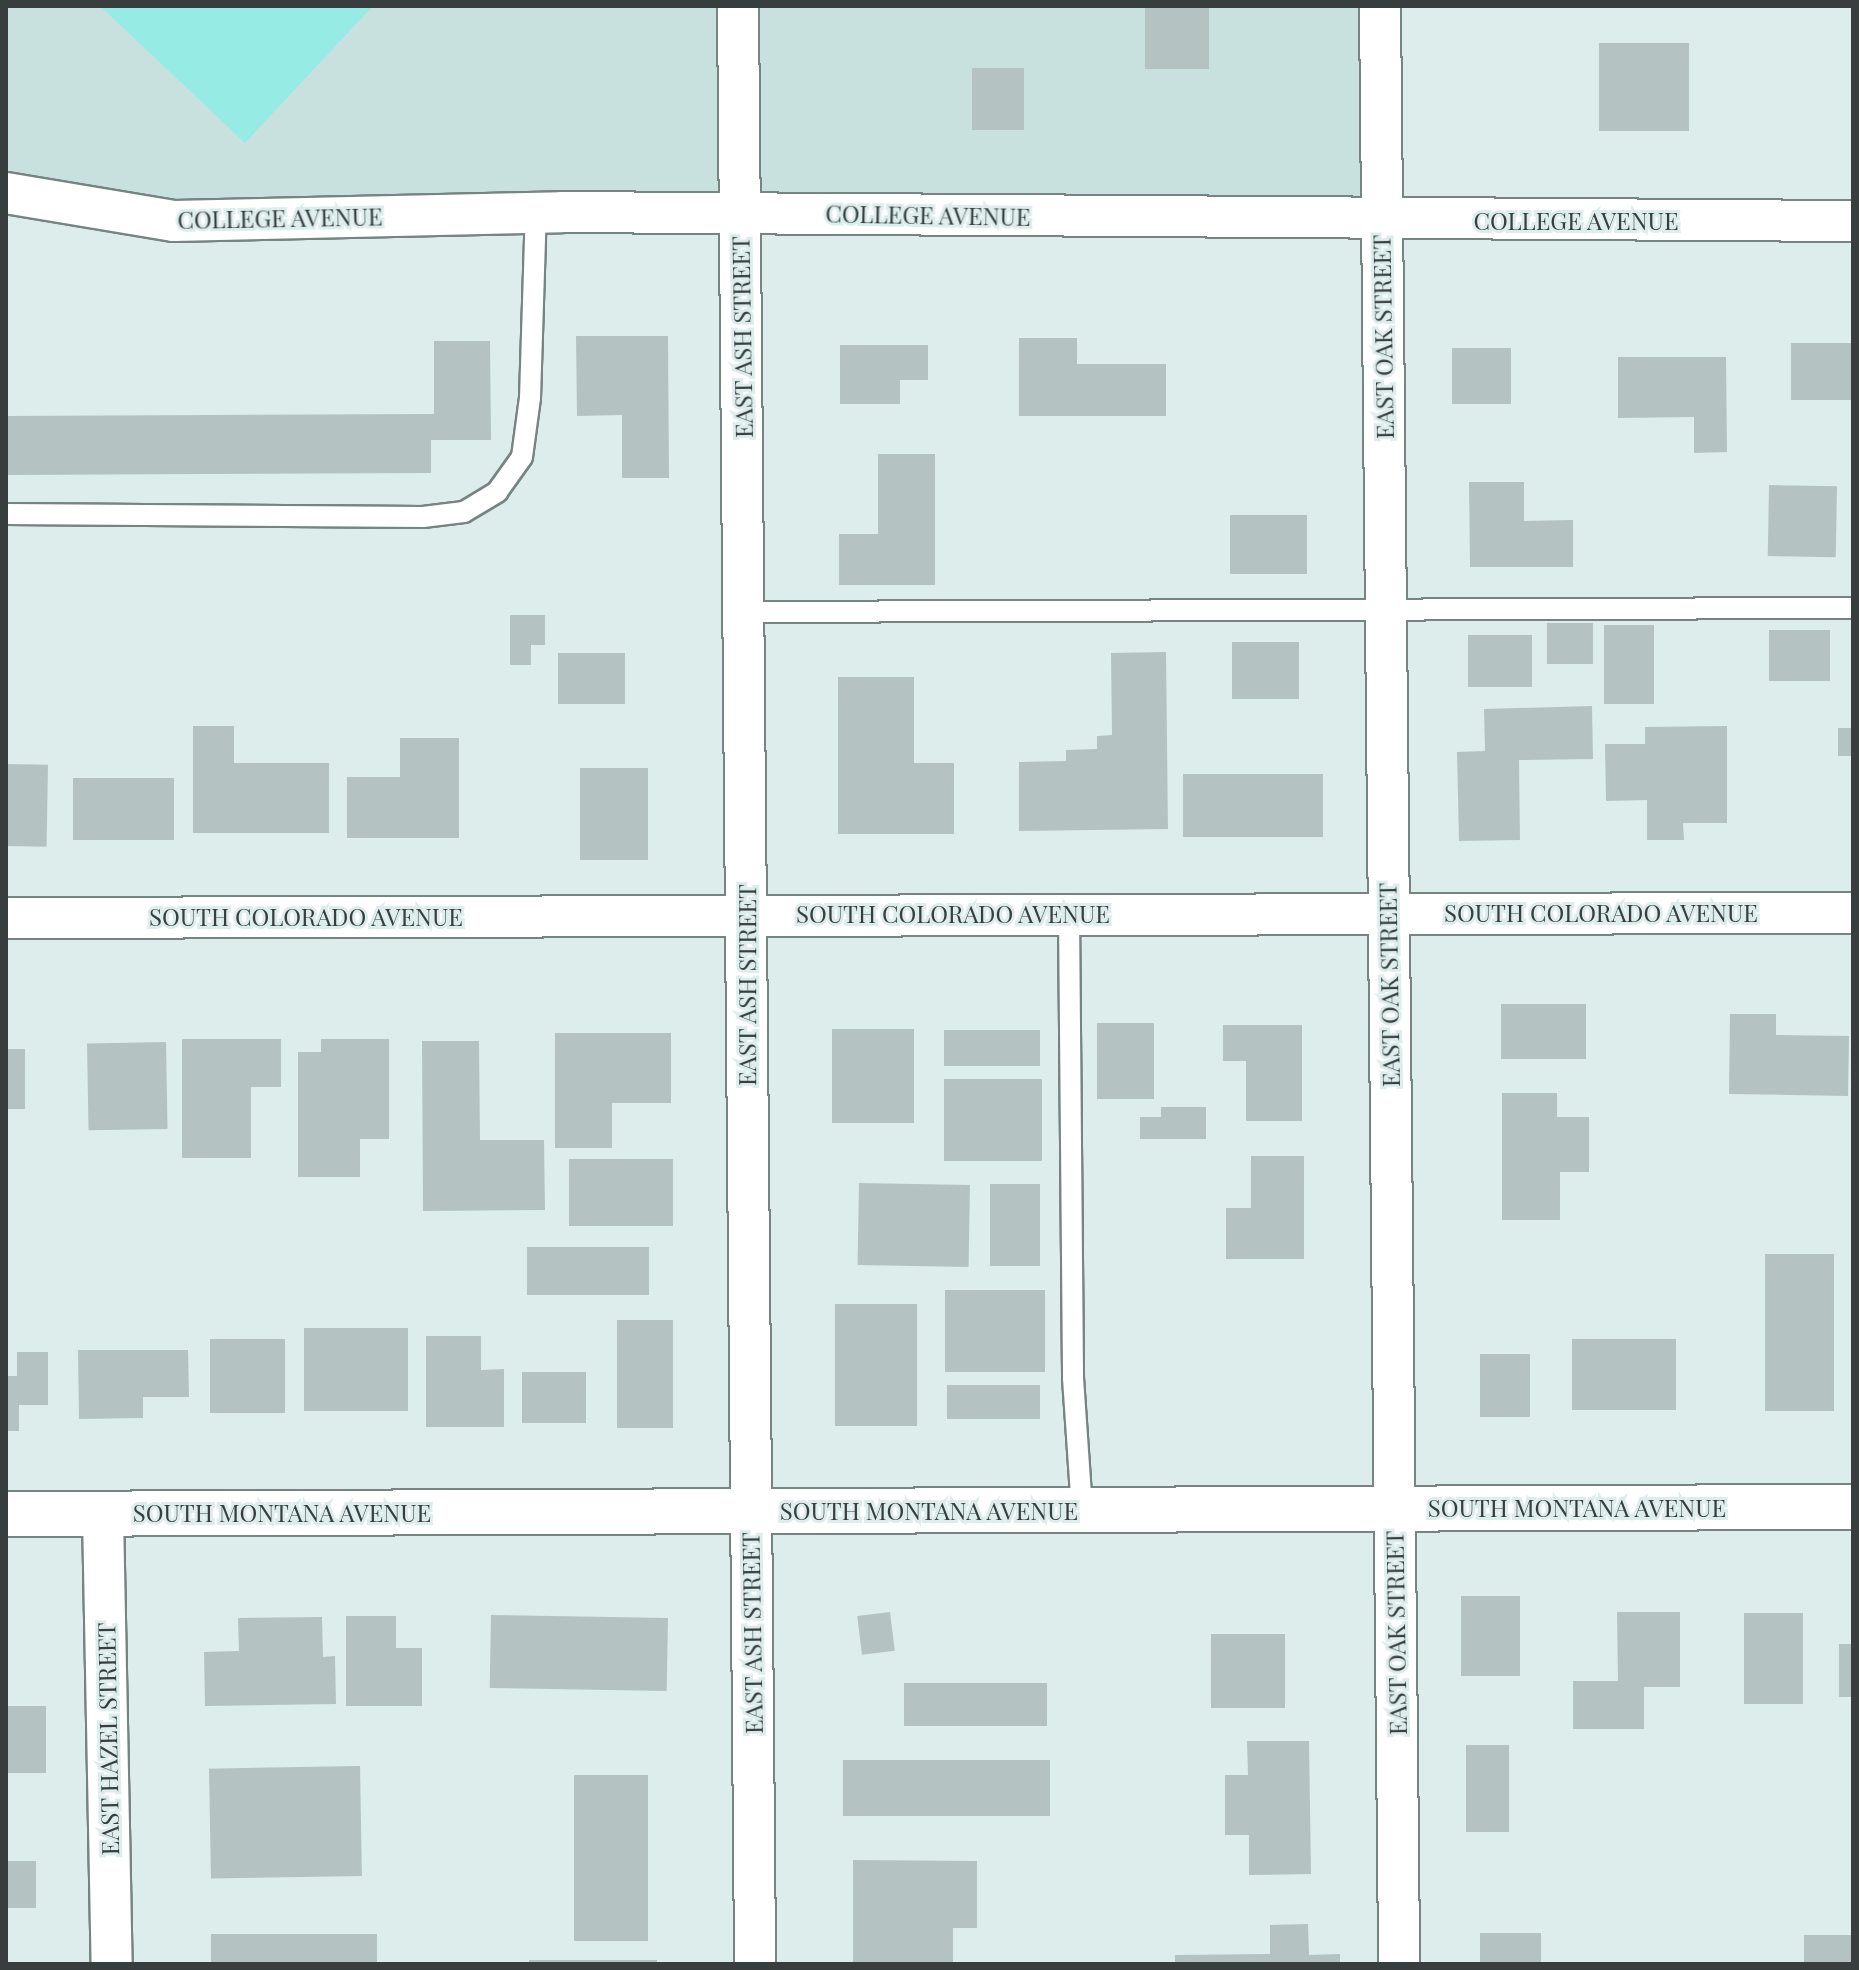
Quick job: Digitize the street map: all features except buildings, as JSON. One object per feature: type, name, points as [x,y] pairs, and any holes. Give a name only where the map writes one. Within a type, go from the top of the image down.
[{"type":"street","name":"EAST ASH STREET","points":[[738,6],[755,1964]]},
{"type":"street","name":"EAST OAK STREET","points":[[1380,6],[1399,1964]]},
{"type":"street","name":"COLLEGE AVENUE","points":[[6,193],[174,221],[536,212],[1853,221]]},
{"type":"street","name":"SOUTH COLORADO AVENUE","points":[[6,918],[1853,913]]},
{"type":"street","name":"SOUTH MONTANA AVENUE","points":[[6,1514],[1853,1507]]},
{"type":"street","name":"EAST HAZEL STREET","points":[[103,1514],[112,1964]]},
{"type":"lane","points":[[6,514],[423,517],[464,512],[497,492],[522,457],[530,398],[536,212]]},
{"type":"lane","points":[[744,612],[1853,608]]},
{"type":"lane","points":[[1069,914],[1073,1378],[1082,1510]]},
{"type":"shaded area","points":[[6,6],[1380,6],[1382,220],[174,221],[6,193]]},
{"type":"shaded area","points":[[100,6],[373,6],[245,143]]}]
